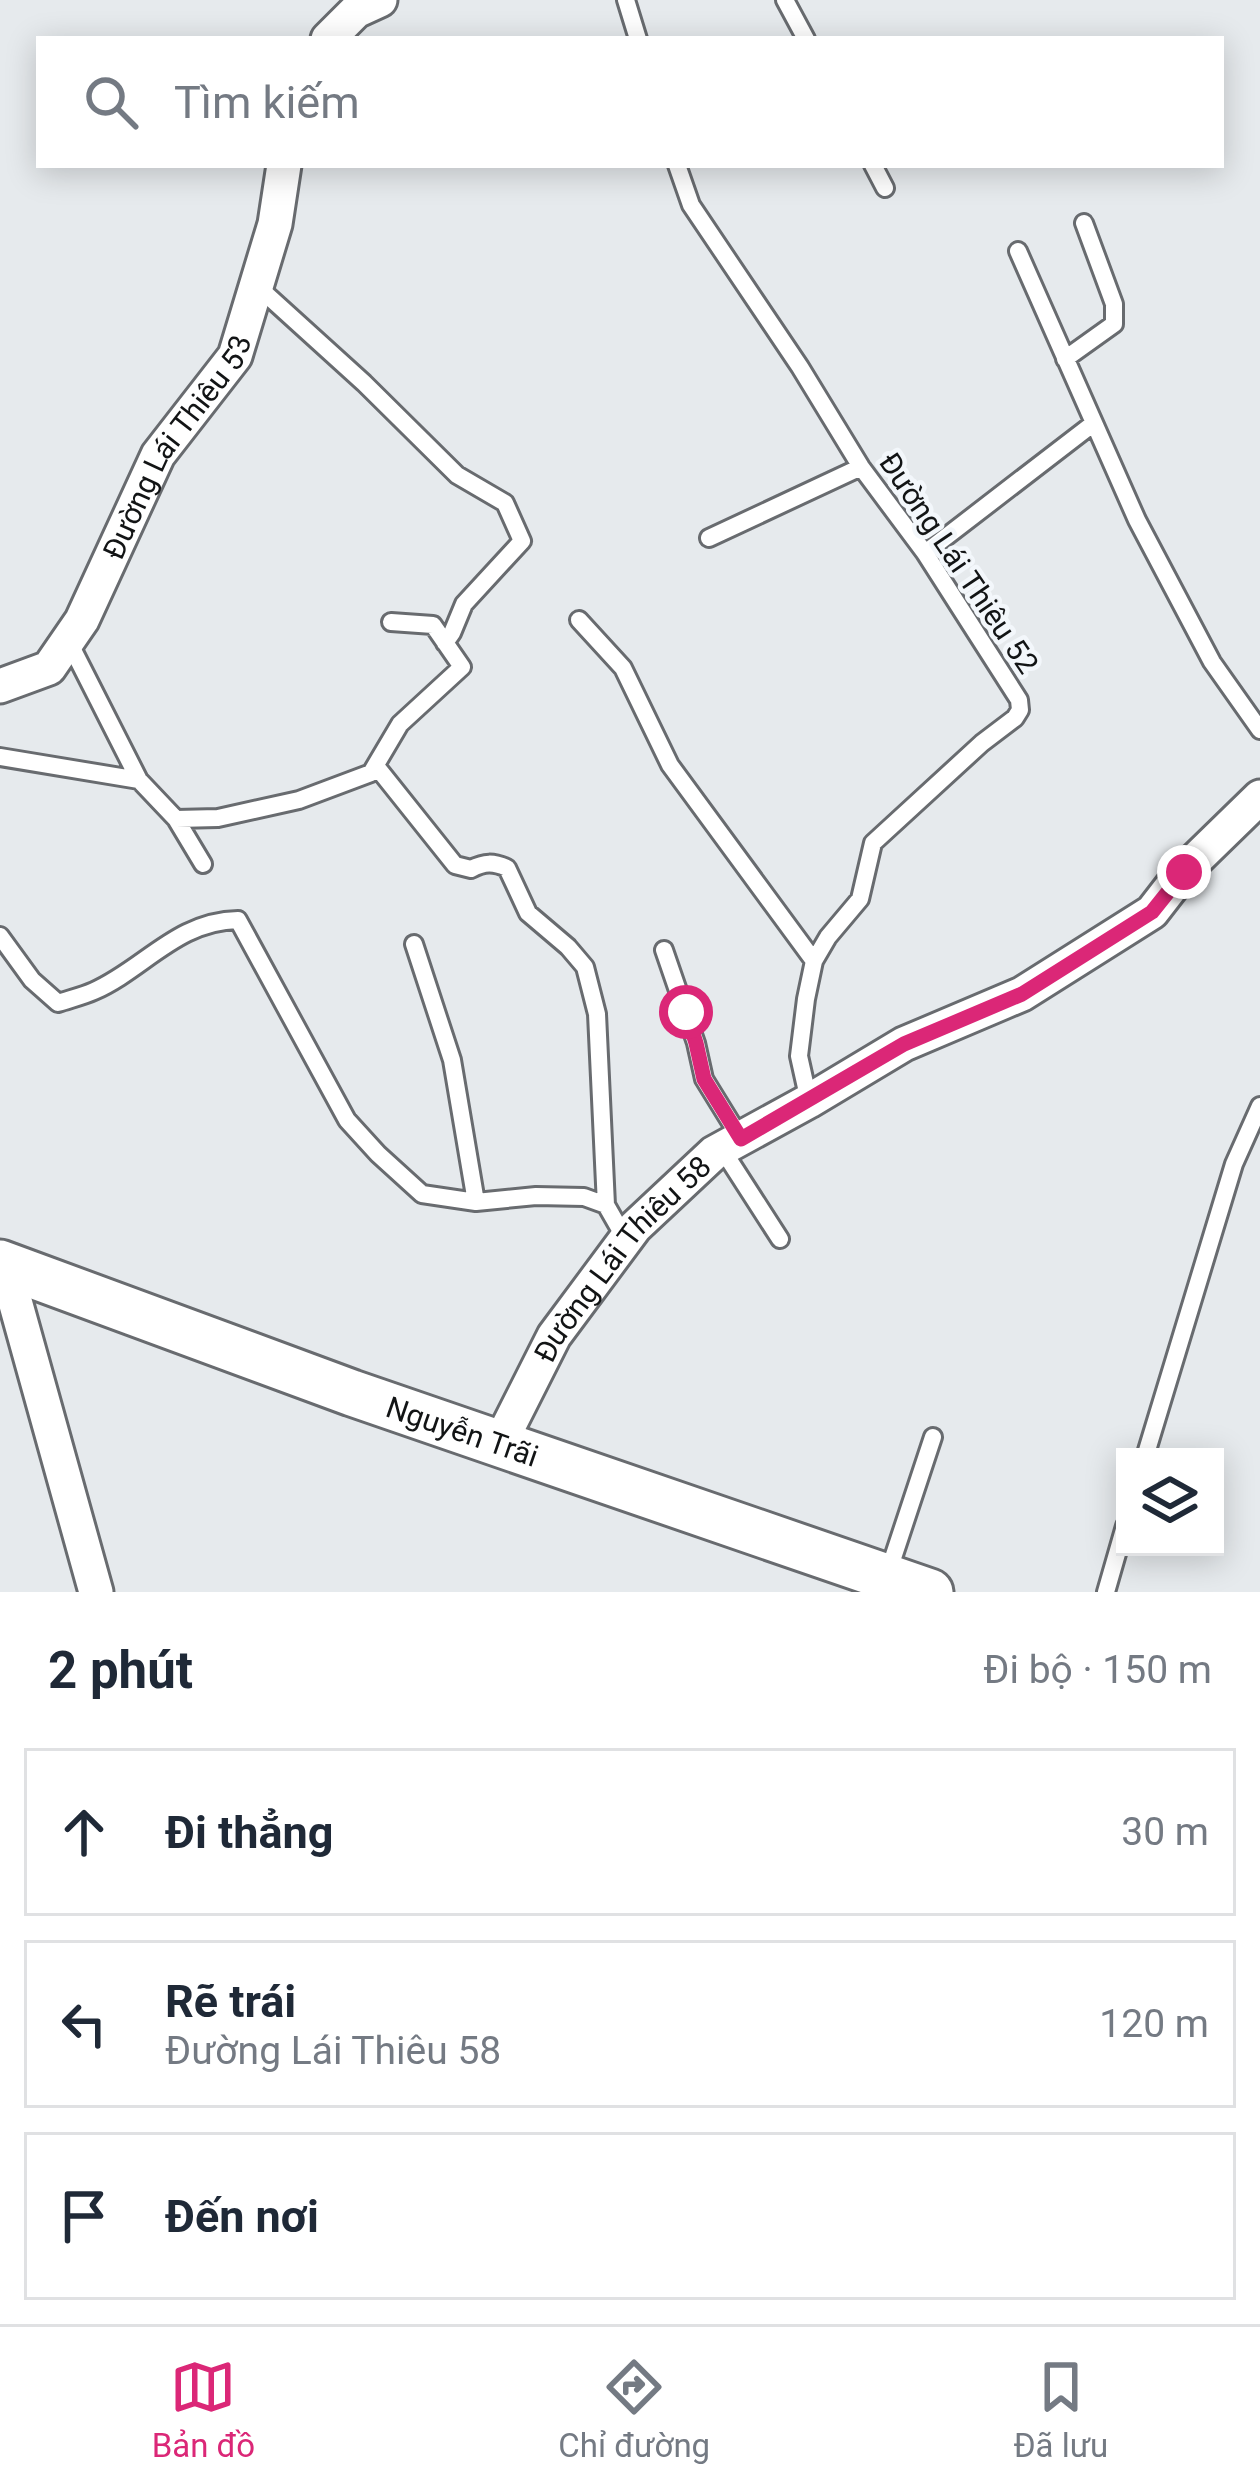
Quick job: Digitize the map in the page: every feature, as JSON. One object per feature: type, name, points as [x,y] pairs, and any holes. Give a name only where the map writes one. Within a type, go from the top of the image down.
[{"type":"main road","name":"Nguyễn Trãi","points":[[5,1281],[499,1445],[838,1592]]},
{"type":"main road","name":"Nguyễn Trãi","points":[[5,1281],[450,1459],[930,1592]]},
{"type":"street","points":[[331,36],[356,11],[380,0]]},
{"type":"street","name":"Đường Lái Thiêu 53","points":[[0,686],[49,668],[82,620],[158,455],[236,356],[275,224],[284,168]]},
{"type":"street","name":"Đường Lái Thiêu 58","points":[[499,1445],[554,1336],[635,1227],[714,1153],[904,1044],[1022,994],[1152,912],[1184,872],[1260,797]]},
{"type":"street","points":[[5,1281],[96,1592]]},
{"type":"lane","points":[[626,0],[637,36]]},
{"type":"lane","points":[[785,0],[804,36]]},
{"type":"lane","name":"Đường Lái Thiêu 52","points":[[678,168],[691,205],[1019,700],[1016,718],[873,843],[860,899],[814,961],[800,1056],[809,1101]]},
{"type":"lane","points":[[875,168],[885,188]]},
{"type":"lane","points":[[1065,359],[1114,324],[1114,304],[1084,224]]},
{"type":"lane","points":[[1018,251],[1137,520],[1212,662],[1260,730]]},
{"type":"lane","points":[[256,286],[364,382],[457,475],[506,503],[522,541],[464,604],[445,643]]},
{"type":"lane","points":[[925,553],[1094,424]]},
{"type":"lane","points":[[709,538],[861,467]]},
{"type":"lane","points":[[579,620],[623,668],[670,765],[814,961]]},
{"type":"lane","points":[[176,819],[218,818],[299,800],[371,773],[400,724],[462,667],[433,625],[391,622]]},
{"type":"lane","points":[[68,640],[139,780],[176,819],[203,864]]},
{"type":"lane","points":[[0,757],[139,780]]},
{"type":"lane","points":[[376,766],[455,866],[471,869],[495,862],[507,868],[528,913],[585,967],[598,1014],[606,1205],[626,1240]]},
{"type":"lane","points":[[0,936],[32,980],[58,1004],[97,990],[160,947],[215,920],[238,920],[347,1120],[422,1194],[476,1202],[584,1197],[606,1205]]},
{"type":"lane","points":[[414,944],[452,1060],[476,1202]]},
{"type":"lane","points":[[664,950],[704,1079],[780,1239]]},
{"type":"lane","points":[[1148,1448],[1234,1164],[1260,1106]]},
{"type":"lane","points":[[886,1577],[933,1437]]},
{"type":"lane","points":[[1106,1592],[1116,1556]]},
{"type":"route","points":[[686,1012],[704,1079],[741,1139],[904,1044],[1022,994],[1152,912],[1184,872]]}]
